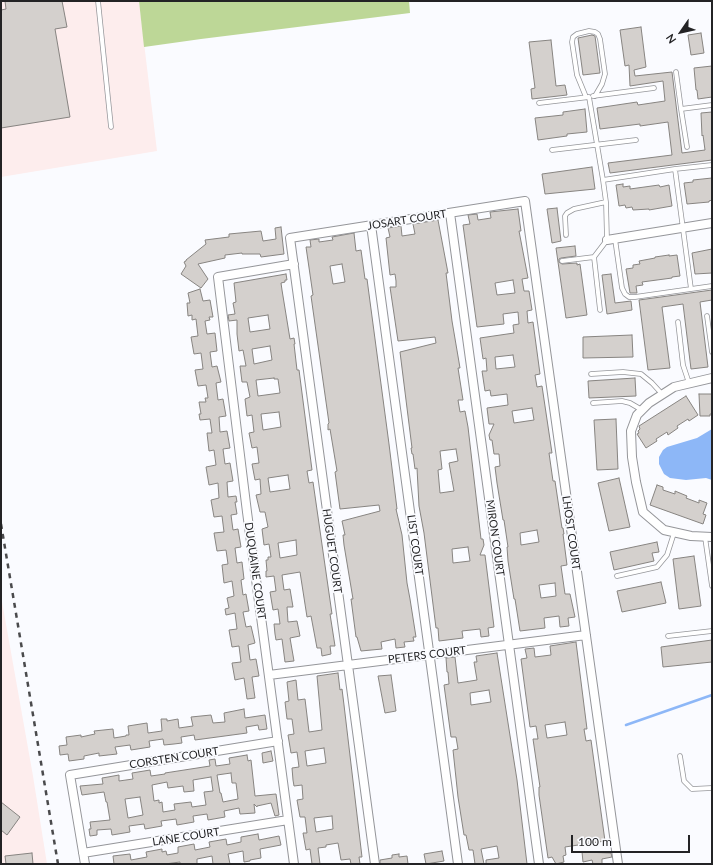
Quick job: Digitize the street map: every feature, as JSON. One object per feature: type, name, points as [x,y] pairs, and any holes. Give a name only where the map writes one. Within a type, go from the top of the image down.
[{"type":"street","name":"JOSART COURT","points":[[290,238],[525,201]]},
{"type":"street","name":"LHOST COURT","points":[[525,201],[618,864]]},
{"type":"street","name":"MIRON COURT","points":[[450,213],[539,864]]},
{"type":"street","points":[[611,239],[712,223]]},
{"type":"street","name":"LIST COURT","points":[[371,225],[458,864]]},
{"type":"street","name":"HUGUET COURT","points":[[290,238],[375,864]]},
{"type":"street","name":"DUQUAINE COURT","points":[[294,264],[218,277],[247,512],[294,864]]},
{"type":"street","points":[[709,537],[691,536],[664,530],[643,512],[632,457],[631,431],[638,415],[649,403],[674,387],[712,378]]},
{"type":"street","name":"PETERS COURT","points":[[269,675],[586,635]]},
{"type":"street","name":"CORSTEN COURT","points":[[83,853],[70,776],[278,741]]},
{"type":"street","name":"LANE COURT","points":[[83,853],[288,820]]},
{"type":"street","points":[[83,853],[85,864]]},
{"type":"lane","points":[[98,1],[112,127]]},
{"type":"lane","points":[[595,96],[602,84],[604,74],[600,39],[598,34],[589,31],[577,34],[573,37],[572,42],[577,75],[588,97],[603,180],[611,239],[622,288],[625,294],[630,297],[635,297],[712,286]]},
{"type":"lane","points":[[676,72],[687,147]]},
{"type":"lane","points":[[539,103],[654,88]]},
{"type":"lane","points":[[681,109],[712,105]]},
{"type":"lane","points":[[552,150],[636,140]]},
{"type":"lane","points":[[603,180],[712,165]]},
{"type":"lane","points":[[675,169],[691,289]]},
{"type":"lane","points":[[566,235],[566,213],[574,209],[606,202]]},
{"type":"lane","points":[[562,261],[594,257],[611,239]]},
{"type":"lane","points":[[594,257],[600,310]]},
{"type":"lane","points":[[707,316],[712,352]]},
{"type":"lane","points":[[678,322],[683,365],[689,383]]},
{"type":"lane","points":[[591,374],[623,372],[641,374],[652,383],[662,395]]},
{"type":"lane","points":[[593,403],[622,401],[630,403],[642,410]]},
{"type":"lane","points":[[617,576],[657,567],[667,555],[674,532]]},
{"type":"lane","points":[[709,537],[712,586]]},
{"type":"lane","points":[[668,636],[712,630]]},
{"type":"lane","points":[[680,756],[684,782],[692,789],[712,788]]},
{"type":"shaded area","points":[[1,1],[139,1],[157,151],[1,177]]},
{"type":"shaded area","points":[[1,596],[33,776],[47,864],[1,864]]},
{"type":"green space","points":[[139,1],[409,1],[410,13],[144,47]]},
{"type":"water","points":[[712,429],[712,480],[706,478],[686,480],[670,478],[664,474],[659,464],[659,457],[663,450],[667,447],[697,438]]},
{"type":"building","points":[[5,1],[62,1],[67,27],[55,29],[70,117],[1,128],[1,10],[6,9]]},
{"type":"building","points":[[641,27],[646,67],[634,70],[635,76],[672,72],[682,153],[705,150],[703,135],[702,136],[701,113],[712,112],[712,160],[610,173],[608,163],[672,155],[668,122],[600,129],[597,108],[637,102],[638,105],[665,101],[663,81],[630,86],[629,65],[625,66],[620,30]]},
{"type":"building","points":[[701,33],[704,53],[691,55],[688,35]]},
{"type":"building","points":[[592,35],[595,36],[600,73],[583,75],[578,38]]},
{"type":"building","points":[[551,40],[556,86],[565,85],[567,95],[532,99],[531,89],[535,88],[529,42]]},
{"type":"building","points":[[712,66],[712,97],[698,99],[694,68]]},
{"type":"building","points":[[585,109],[587,132],[567,134],[567,136],[538,140],[535,118],[563,115],[563,112]]},
{"type":"building","points":[[592,167],[595,189],[545,194],[542,174]]},
{"type":"building","points":[[712,178],[712,200],[709,202],[687,204],[684,183],[693,182],[693,180]]},
{"type":"building","points":[[623,184],[623,187],[630,186],[630,189],[669,185],[672,206],[649,210],[633,210],[632,207],[626,208],[625,205],[619,206],[616,185]]},
{"type":"building","points":[[557,208],[561,241],[552,243],[547,209]]},
{"type":"building","points":[[518,209],[521,231],[519,231],[528,278],[522,279],[524,291],[529,291],[532,310],[527,311],[528,323],[533,322],[540,374],[535,375],[537,387],[542,386],[552,453],[549,453],[553,481],[555,481],[564,534],[567,565],[561,566],[565,594],[570,594],[575,617],[568,618],[569,626],[560,627],[559,616],[544,618],[545,628],[520,631],[508,561],[508,547],[495,467],[500,466],[499,454],[494,454],[492,440],[490,440],[489,435],[494,424],[489,424],[487,408],[508,405],[507,394],[491,396],[490,390],[485,391],[482,371],[487,371],[486,358],[483,359],[480,338],[514,333],[513,325],[519,324],[518,312],[503,314],[504,324],[477,327],[463,225],[470,224],[468,215],[477,214],[478,220],[491,218],[490,212]],"holes":[[[513,280],[515,293],[497,295],[495,283]],[[513,355],[515,367],[496,369],[495,357]],[[532,408],[534,420],[514,423],[512,411]],[[537,530],[539,542],[521,545],[520,533]],[[555,583],[556,596],[541,598],[539,585]]]},
{"type":"building","points":[[438,220],[448,273],[446,273],[460,368],[458,368],[463,400],[458,400],[460,412],[465,411],[468,427],[481,539],[483,539],[484,545],[480,555],[485,555],[494,627],[488,628],[489,636],[481,637],[480,629],[462,631],[463,638],[439,641],[438,628],[436,628],[424,533],[419,506],[417,468],[415,469],[411,448],[400,352],[436,343],[435,337],[398,341],[390,287],[396,287],[396,281],[395,274],[390,275],[386,238],[390,237],[388,228],[401,226],[402,236],[415,234],[413,224]],"holes":[[[456,449],[458,461],[449,463],[454,491],[440,493],[438,470],[442,469],[440,451]],[[468,547],[470,561],[453,563],[452,549]]]},
{"type":"building","points":[[281,227],[284,254],[261,257],[260,254],[242,253],[225,255],[225,258],[198,264],[208,279],[201,288],[181,274],[186,266],[184,262],[206,244],[205,240],[229,237],[229,234],[261,231],[263,241],[276,239],[275,228]]},
{"type":"building","points":[[354,233],[356,251],[361,250],[365,279],[367,279],[396,509],[402,535],[407,583],[416,637],[413,637],[414,641],[404,642],[405,647],[396,648],[395,639],[381,642],[382,649],[361,651],[356,637],[351,599],[353,599],[344,545],[343,535],[345,535],[342,521],[380,511],[379,505],[340,509],[335,472],[337,471],[330,429],[328,430],[329,423],[311,296],[313,295],[306,247],[311,247],[310,240],[319,239],[319,242],[333,240],[332,237]],"holes":[[[342,264],[345,282],[333,284],[330,266]]]},
{"type":"building","points":[[575,246],[576,256],[561,258],[559,259],[559,262],[562,264],[580,264],[587,315],[566,318],[556,248]]},
{"type":"building","points":[[712,249],[712,273],[695,274],[692,253]]},
{"type":"building","points":[[669,255],[677,255],[680,276],[642,282],[643,285],[636,286],[637,293],[630,293],[626,269],[633,268],[633,265],[640,264],[639,261]]},
{"type":"building","points":[[286,274],[287,280],[281,283],[290,339],[294,338],[295,344],[297,370],[299,370],[312,470],[307,471],[309,483],[313,482],[332,614],[330,614],[335,646],[330,646],[331,654],[322,656],[321,648],[317,648],[311,616],[307,617],[300,572],[282,575],[284,590],[290,589],[293,607],[287,607],[288,622],[297,621],[300,636],[290,638],[294,661],[285,662],[282,639],[276,640],[274,624],[280,624],[278,609],[273,610],[270,592],[276,591],[274,576],[266,577],[266,560],[268,560],[268,557],[271,557],[269,544],[264,545],[262,529],[268,527],[265,512],[260,512],[256,495],[261,494],[260,479],[255,480],[252,464],[259,463],[257,447],[252,448],[249,433],[254,432],[252,415],[247,416],[245,399],[250,397],[247,382],[242,382],[240,366],[246,366],[243,350],[239,351],[237,320],[229,321],[228,315],[235,314],[233,303],[236,302],[234,283]],"holes":[[[268,315],[270,329],[250,332],[248,318]],[[270,346],[272,360],[254,364],[252,349]],[[278,379],[280,393],[258,396],[256,380]],[[279,412],[281,427],[263,430],[261,414]],[[288,475],[290,489],[270,492],[268,478]],[[296,540],[297,555],[280,558],[278,543]]]},
{"type":"building","points":[[611,274],[615,303],[631,301],[632,310],[607,314],[602,275]]},
{"type":"building","points":[[200,289],[203,301],[210,300],[213,317],[209,317],[210,320],[205,321],[207,334],[215,333],[217,351],[210,352],[212,367],[217,366],[221,382],[216,383],[218,400],[223,399],[226,416],[219,417],[220,432],[227,431],[230,448],[223,449],[225,464],[230,463],[233,481],[227,482],[228,497],[236,496],[237,502],[235,502],[237,514],[231,515],[233,530],[238,529],[241,547],[235,548],[237,563],[242,562],[244,579],[241,580],[243,595],[246,594],[249,611],[243,612],[246,627],[251,626],[255,643],[248,645],[250,660],[256,659],[259,676],[252,677],[255,698],[247,699],[244,678],[235,680],[232,663],[241,662],[239,646],[232,647],[229,630],[237,629],[235,613],[226,615],[225,609],[229,608],[227,598],[234,596],[232,581],[224,583],[222,565],[228,564],[226,550],[217,551],[214,533],[224,532],[222,516],[214,517],[211,500],[219,498],[218,483],[209,485],[206,467],[216,465],[214,450],[209,451],[207,433],[212,433],[210,419],[200,420],[199,414],[201,414],[199,402],[206,402],[205,398],[208,398],[206,385],[198,386],[195,370],[203,369],[201,353],[194,354],[191,337],[198,336],[196,319],[192,320],[192,315],[188,316],[187,303],[190,303],[188,293]]},
{"type":"building","points":[[712,290],[712,300],[700,302],[708,367],[691,369],[683,304],[662,307],[670,368],[648,370],[639,300]]},
{"type":"building","points":[[632,335],[633,357],[583,358],[583,337]]},
{"type":"building","points":[[635,378],[636,396],[589,398],[588,381]]},
{"type":"building","points":[[699,394],[712,394],[712,414],[710,414],[710,416],[700,416]]},
{"type":"building","points":[[686,396],[698,415],[677,426],[678,428],[668,435],[667,432],[646,448],[637,434],[639,433],[638,431],[640,429],[639,426]]},
{"type":"building","points":[[616,419],[618,469],[597,470],[594,420]]},
{"type":"building","points":[[619,478],[630,527],[609,531],[598,483]]},
{"type":"building","points":[[657,485],[663,487],[663,490],[675,494],[675,491],[687,496],[686,498],[699,503],[699,500],[707,503],[703,514],[706,515],[703,524],[650,505]]},
{"type":"building","points":[[657,542],[659,552],[652,553],[654,561],[614,570],[610,552]]},
{"type":"building","points":[[694,556],[701,606],[679,609],[673,559]]},
{"type":"building","points":[[661,582],[666,603],[622,612],[617,591]]},
{"type":"building","points":[[712,640],[712,662],[663,667],[661,647]]},
{"type":"building","points":[[576,642],[587,729],[584,729],[586,741],[591,740],[605,841],[565,847],[566,855],[563,856],[564,862],[556,864],[552,857],[548,858],[533,739],[538,739],[536,726],[530,727],[521,659],[527,658],[525,649],[534,648],[535,657],[551,655],[550,646]],"holes":[[[565,722],[567,735],[547,738],[545,725]]]},
{"type":"building","points":[[497,653],[517,780],[527,864],[486,864],[486,860],[499,858],[497,846],[481,849],[484,864],[475,864],[473,850],[469,850],[466,835],[464,835],[453,750],[458,749],[456,737],[451,737],[444,685],[449,684],[446,658],[455,657],[458,683],[477,680],[474,662],[477,662],[476,656]],"holes":[[[489,690],[491,702],[471,705],[470,693]]]},
{"type":"building","points":[[338,673],[340,690],[342,689],[362,857],[359,857],[360,864],[351,864],[350,859],[341,860],[338,843],[318,848],[320,864],[312,864],[310,849],[306,850],[303,833],[307,833],[305,817],[300,817],[297,800],[303,799],[302,785],[294,786],[292,768],[299,767],[297,752],[291,753],[288,735],[294,734],[292,719],[287,719],[285,702],[289,701],[287,682],[296,680],[298,700],[305,699],[309,732],[322,730],[317,676]],"holes":[[[324,748],[326,763],[307,766],[305,751]],[[332,816],[333,829],[316,832],[314,818]]]},
{"type":"building","points":[[391,675],[396,711],[385,713],[378,676]]},
{"type":"building","points":[[244,709],[245,718],[265,715],[267,729],[259,730],[258,725],[246,727],[247,733],[195,740],[194,735],[181,737],[182,743],[174,744],[164,745],[163,739],[149,741],[150,747],[131,750],[130,745],[115,747],[117,754],[99,756],[99,753],[84,756],[84,759],[69,761],[68,754],[60,755],[59,746],[67,745],[66,737],[81,735],[81,737],[95,734],[94,731],[113,729],[114,738],[126,736],[129,735],[128,726],[147,723],[148,733],[162,731],[161,719],[167,719],[167,721],[178,719],[179,728],[193,726],[191,717],[211,715],[213,723],[225,722],[224,713]]},
{"type":"building","points":[[271,751],[273,761],[263,763],[262,753]]},
{"type":"building","points":[[247,755],[248,761],[251,760],[255,796],[276,794],[279,815],[275,816],[271,803],[257,807],[254,804],[255,813],[240,814],[239,808],[224,811],[225,817],[208,820],[207,814],[193,816],[194,822],[177,825],[176,819],[161,821],[162,826],[145,829],[144,824],[129,826],[130,832],[112,835],[111,829],[97,830],[97,835],[90,836],[90,822],[110,820],[107,802],[104,792],[82,795],[80,786],[103,784],[102,778],[119,775],[119,781],[133,779],[132,773],[150,770],[151,776],[210,766],[209,760],[215,759],[216,766],[230,764],[229,758]],"holes":[[[231,773],[232,783],[236,783],[238,799],[223,802],[217,775]],[[211,777],[213,791],[204,792],[206,805],[192,807],[191,802],[174,804],[175,810],[163,812],[162,802],[159,803],[159,800],[154,801],[152,785],[167,782],[168,788],[183,786],[184,792],[194,791],[193,780]],[[140,797],[143,815],[128,818],[125,799]]]},
{"type":"building","points":[[1,802],[20,817],[7,835],[1,830]]},
{"type":"building","points":[[258,834],[259,840],[279,836],[281,845],[260,849],[261,858],[250,861],[244,862],[243,851],[228,854],[230,864],[213,864],[212,856],[197,859],[197,864],[180,864],[180,862],[165,864],[114,864],[113,856],[130,854],[131,860],[147,857],[146,852],[162,849],[162,852],[166,851],[167,855],[178,853],[178,847],[194,844],[195,850],[210,847],[209,842],[226,839],[227,845],[241,842],[241,837]]},
{"type":"building","points":[[442,851],[444,861],[426,864],[424,854]]},
{"type":"building","points":[[582,852],[611,853],[612,857],[602,859],[602,864],[593,864],[592,860],[583,862]]},
{"type":"building","points":[[32,853],[33,864],[6,864],[5,856]]},
{"type":"building","points":[[399,854],[399,857],[407,856],[408,864],[380,864],[380,860],[392,858],[392,855]]},
{"type":"waterway","points":[[626,725],[712,695]]},
{"type":"railway","points":[[1,524],[58,864]]}]
